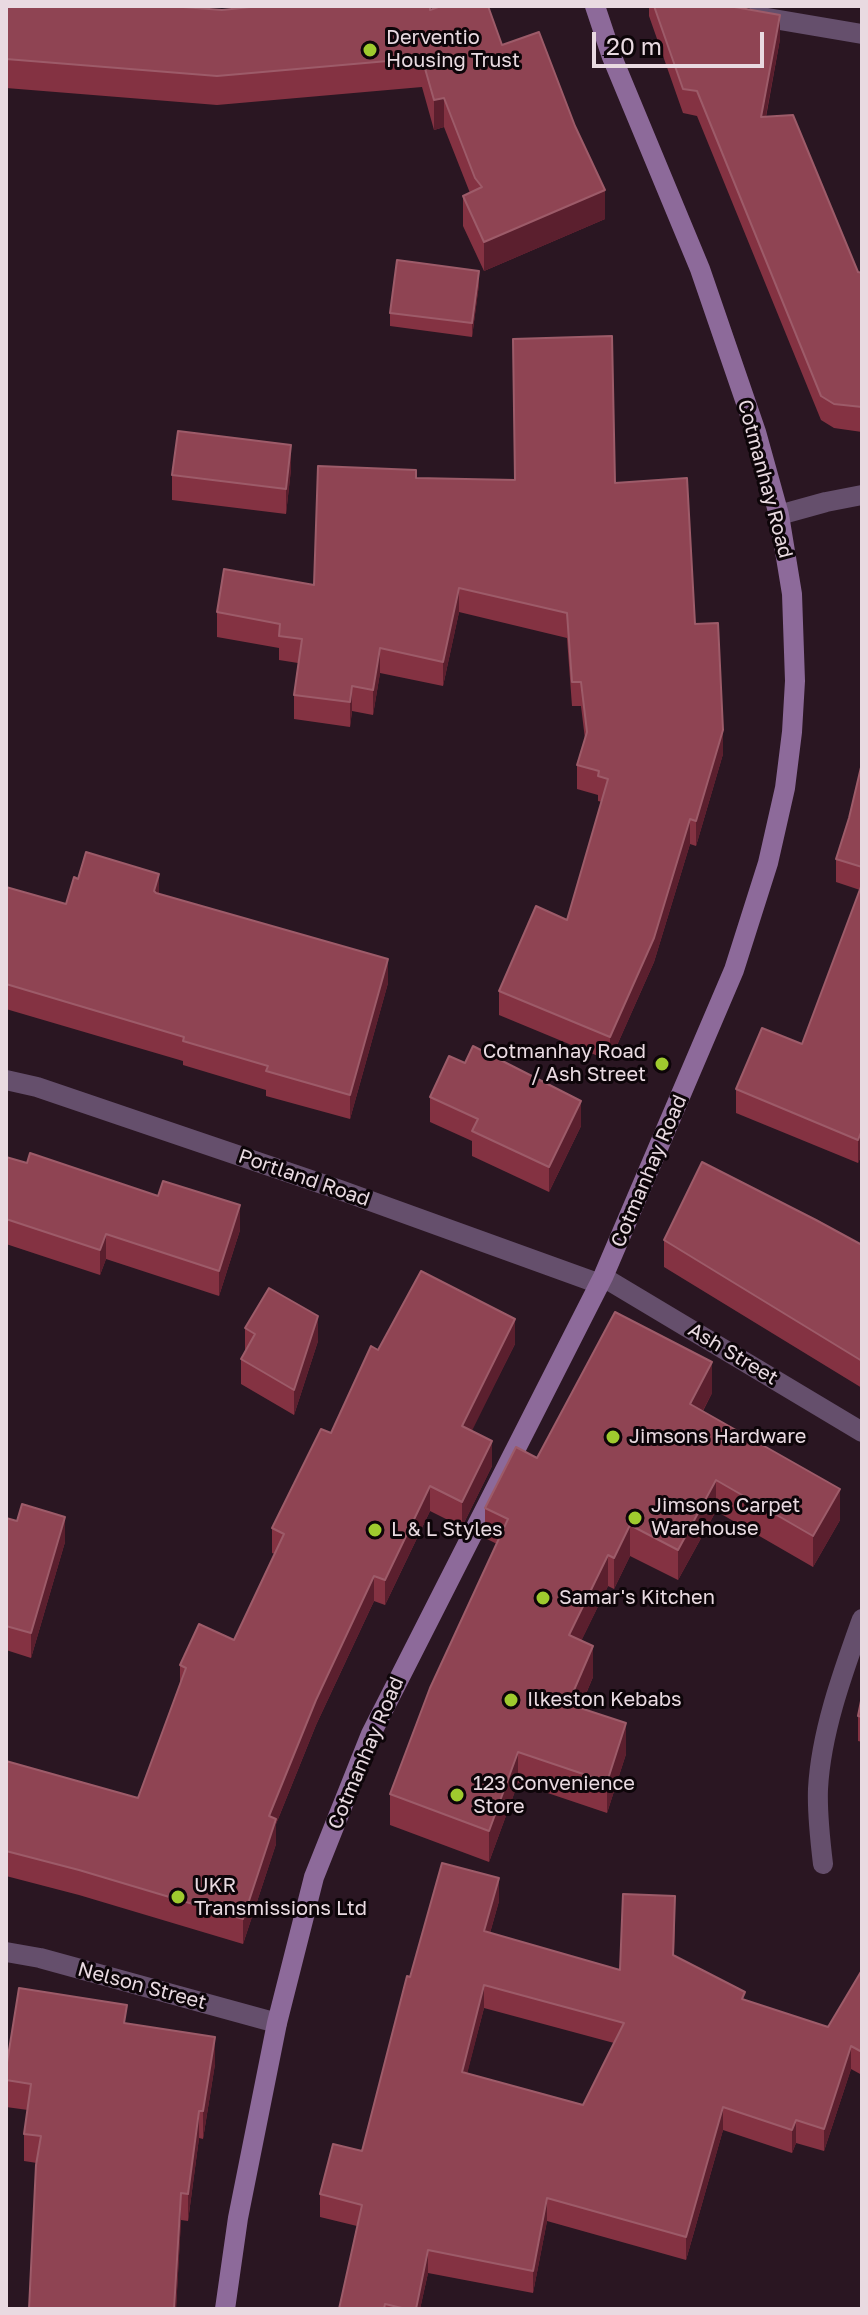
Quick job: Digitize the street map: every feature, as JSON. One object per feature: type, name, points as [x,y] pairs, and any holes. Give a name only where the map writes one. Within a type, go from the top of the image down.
[{"type":"street","name":"Cotmanhay Road","points":[[225,2309],[238,2218],[277,2023],[314,1877],[371,1734],[602,1280],[734,970],[757,901],[785,788],[795,681],[792,594],[779,515],[756,432],[700,269],[612,57],[595,6]]},
{"type":"street","points":[[729,11],[862,34]]},
{"type":"street","points":[[779,515],[862,495]]},
{"type":"street","name":"Portland Road","points":[[6,1080],[37,1087],[602,1280]]},
{"type":"street","name":"Ash Street","points":[[602,1280],[862,1432]]},
{"type":"street","points":[[823,1864],[818,1788],[823,1753],[862,1619]]},
{"type":"street","name":"Nelson Street","points":[[6,1952],[40,1958],[277,2023]]},
{"type":"building","points":[[6,6],[170,6],[222,10],[260,6],[430,6],[430,10],[441,6],[488,6],[502,45],[539,32],[575,126],[605,190],[484,242],[463,196],[482,187],[475,178],[444,98],[434,100],[422,58],[217,76],[6,59]]},
{"type":"building","points":[[654,6],[729,6],[780,15],[761,117],[793,115],[858,272],[862,273],[862,407],[834,404],[821,396],[697,91],[683,89]]},
{"type":"building","points":[[397,260],[479,271],[472,323],[390,313]]},
{"type":"building","points":[[612,336],[615,483],[687,478],[695,624],[718,623],[723,730],[696,821],[690,819],[654,938],[610,1037],[499,991],[536,906],[567,920],[608,779],[598,776],[599,771],[577,765],[587,732],[581,682],[572,682],[567,613],[459,588],[443,662],[380,648],[373,690],[352,686],[350,702],[294,695],[302,639],[279,636],[280,624],[217,612],[224,569],[314,585],[318,466],[416,470],[416,478],[515,480],[513,339]]},
{"type":"building","points":[[178,431],[291,445],[286,489],[172,475]]},
{"type":"building","points":[[862,763],[862,867],[836,859]]},
{"type":"building","points":[[86,852],[159,874],[156,893],[388,959],[350,1095],[266,1071],[268,1066],[183,1041],[184,1037],[6,984],[6,887],[66,904]]},
{"type":"building","points":[[862,884],[862,1130],[858,1140],[736,1089],[762,1028],[802,1044]]},
{"type":"building","points":[[473,1046],[581,1101],[549,1167],[472,1131],[478,1119],[430,1097],[449,1056],[465,1063]]},
{"type":"building","points":[[30,1153],[158,1196],[163,1181],[240,1205],[219,1271],[106,1234],[100,1250],[6,1219],[6,1157],[27,1163]]},
{"type":"building","points":[[702,1162],[862,1245],[862,1361],[664,1240]]},
{"type":"building","points":[[421,1271],[515,1319],[462,1426],[492,1441],[462,1502],[430,1486],[385,1580],[374,1576],[316,1700],[269,1816],[276,1819],[243,1919],[6,1851],[6,1761],[138,1798],[186,1668],[180,1665],[199,1624],[234,1640],[284,1534],[272,1528],[321,1429],[331,1433],[371,1346],[378,1350]]},
{"type":"building","points":[[269,1288],[318,1316],[294,1390],[241,1359],[255,1334],[245,1328]]},
{"type":"building","points":[[615,1312],[712,1362],[690,1404],[840,1489],[813,1536],[716,1480],[678,1550],[630,1525],[614,1558],[608,1555],[569,1635],[593,1646],[568,1704],[626,1723],[607,1782],[518,1752],[489,1831],[390,1794],[430,1688],[508,1519],[485,1508],[516,1447],[537,1458]]},
{"type":"building","points":[[22,1504],[65,1517],[31,1633],[6,1626],[6,1518],[17,1521]]},
{"type":"building","points":[[862,1696],[862,1717],[858,1716]]},
{"type":"building","points":[[442,1863],[499,1878],[484,1931],[620,1970],[623,1894],[675,1896],[673,1955],[745,1992],[742,1999],[828,2027],[862,1970],[862,2052],[851,2046],[824,2129],[796,2120],[792,2130],[723,2107],[686,2237],[547,2198],[533,2271],[428,2250],[416,2309],[385,2304],[384,2309],[339,2309],[362,2205],[320,2194],[333,2144],[362,2151],[407,1976],[410,1977]],"holes":[[[484,1985],[624,2023],[583,2105],[462,2072]]]},
{"type":"building","points":[[19,1988],[127,2005],[124,2023],[215,2037],[203,2111],[199,2111],[188,2194],[181,2193],[174,2309],[29,2309],[36,2165],[41,2136],[24,2134],[31,2084],[6,2080]]},
{"type":"place","name":"Derventio Housing Trust","points":[[370,50]]},
{"type":"place","name":"Cotmanhay Road / Ash Street","points":[[662,1064]]},
{"type":"place","name":"Jimsons Hardware","points":[[613,1437]]},
{"type":"place","name":"Jimsons Carpet Warehouse","points":[[635,1518]]},
{"type":"place","name":"L & L Styles","points":[[375,1530]]},
{"type":"place","name":"Samar's Kitchen","points":[[543,1598]]},
{"type":"place","name":"Ilkeston Kebabs","points":[[511,1700]]},
{"type":"place","name":"123 Convenience Store","points":[[457,1795]]},
{"type":"place","name":"UKR Transmissions Ltd","points":[[178,1897]]}]
